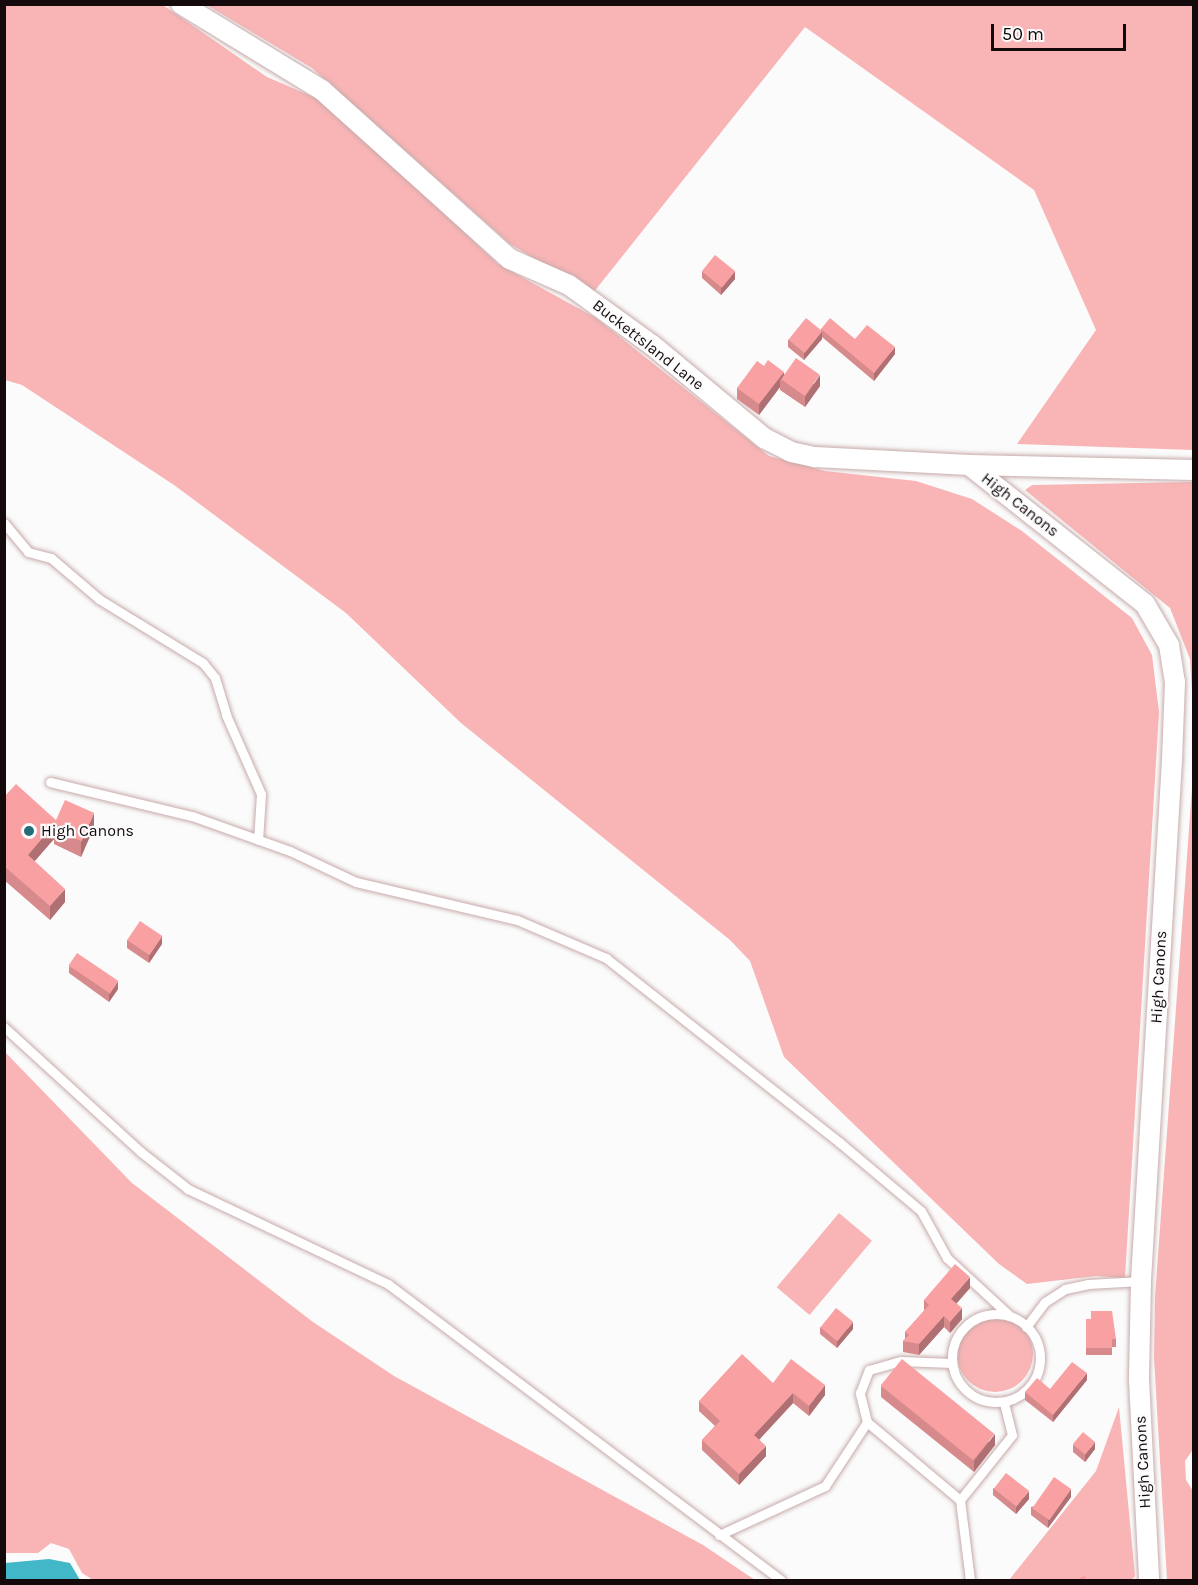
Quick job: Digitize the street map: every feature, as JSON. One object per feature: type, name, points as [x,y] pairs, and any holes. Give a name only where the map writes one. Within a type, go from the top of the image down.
[{"type":"street","name":"Buckettsland Lane","points":[[181,4],[322,90],[510,259],[569,285],[652,345],[764,438],[791,452],[815,457],[969,465],[1194,470]]},
{"type":"street","name":"High Canons","points":[[969,465],[1145,604],[1169,645],[1175,682],[1141,1281],[1139,1380],[1149,1581]]},
{"type":"lane","points":[[4,523],[28,552],[51,558],[99,600],[203,663],[215,678],[226,716],[261,794],[258,840]]},
{"type":"lane","points":[[50,782],[192,816],[258,840],[356,882],[518,920],[606,958],[839,1142],[921,1211],[947,1258],[1010,1316],[1034,1334],[1041,1355],[1037,1376],[1023,1393],[1004,1402],[982,1400],[964,1389],[952,1363],[952,1350],[961,1330],[977,1317],[998,1313],[1010,1316]]},
{"type":"lane","points":[[4,1027],[141,1152],[188,1189],[388,1284],[781,1581]]},
{"type":"lane","points":[[1026,1327],[1045,1302],[1065,1289],[1088,1284],[1141,1281]]},
{"type":"lane","points":[[952,1363],[901,1361],[869,1370],[860,1393],[867,1422],[960,1500],[970,1581]]},
{"type":"lane","points":[[960,1500],[1012,1435],[1004,1402]]},
{"type":"lane","points":[[719,1535],[825,1486],[867,1422]]},
{"type":"shaded area","points":[[4,5],[163,5],[267,77],[325,102],[498,264],[596,318],[769,456],[825,471],[916,481],[972,499],[1022,531],[1132,618],[1152,655],[1159,712],[1125,1278],[1096,1276],[1027,1284],[999,1264],[784,1057],[750,961],[730,940],[461,723],[346,613],[174,485],[22,385],[5,380]]},
{"type":"shaded area","points":[[207,5],[1193,5],[1193,450],[1017,444],[1096,330],[1034,190],[805,27],[593,293],[510,244],[312,68]]},
{"type":"shaded area","points":[[1194,482],[1193,707],[1190,659],[1170,608],[1025,490],[1032,485]]},
{"type":"shaded area","points":[[1193,774],[1194,1448],[1185,1461],[1186,1480],[1193,1491],[1193,1580],[1167,1580],[1154,1358],[1155,1297]]},
{"type":"shaded area","points":[[5,1052],[132,1183],[313,1322],[394,1376],[703,1545],[755,1580],[93,1580],[82,1573],[69,1549],[51,1543],[38,1553],[5,1553]]},
{"type":"shaded area","points":[[839,1213],[872,1241],[810,1315],[777,1287]]},
{"type":"shaded area","points":[[995,1316],[1010,1319],[1022,1327],[1030,1339],[1033,1354],[1030,1369],[1022,1381],[1010,1389],[995,1392],[980,1389],[968,1381],[960,1369],[957,1354],[960,1339],[968,1327],[980,1319]]},
{"type":"shaded area","points":[[1119,1407],[1135,1576],[1132,1580],[1009,1580],[1096,1471]]},
{"type":"water","points":[[49,1559],[70,1563],[80,1580],[5,1580],[5,1563]]},
{"type":"building","points":[[715,255],[735,271],[722,288],[702,271]]},
{"type":"building","points":[[806,318],[822,331],[805,353],[788,340]]},
{"type":"building","points":[[830,318],[855,339],[867,325],[895,347],[874,373],[821,329]]},
{"type":"building","points":[[796,358],[820,375],[805,396],[781,379]]},
{"type":"building","points":[[768,360],[784,372],[759,404],[737,388],[757,361],[764,366]]},
{"type":"building","points":[[16,784],[57,821],[28,855],[65,889],[50,906],[4,866],[4,797]]},
{"type":"building","points":[[65,800],[94,813],[82,841],[52,828]]},
{"type":"building","points":[[140,921],[162,936],[150,955],[127,940]]},
{"type":"building","points":[[77,953],[118,981],[110,993],[69,965]]},
{"type":"building","points":[[955,1264],[970,1277],[951,1299],[962,1308],[950,1322],[944,1316],[919,1344],[903,1341],[909,1335],[905,1332],[929,1305],[924,1300]]},
{"type":"building","points":[[836,1308],[853,1322],[837,1341],[820,1327]]},
{"type":"building","points":[[1091,1311],[1112,1311],[1116,1339],[1112,1339],[1112,1348],[1086,1348],[1086,1319],[1091,1319]]},
{"type":"building","points":[[742,1354],[773,1383],[791,1359],[825,1385],[809,1406],[793,1393],[754,1435],[766,1446],[739,1474],[702,1440],[720,1421],[699,1401]]},
{"type":"building","points":[[902,1359],[994,1434],[973,1460],[881,1385]]},
{"type":"building","points":[[1072,1362],[1087,1373],[1053,1415],[1025,1392],[1037,1378],[1050,1389]]},
{"type":"building","points":[[1083,1432],[1095,1442],[1085,1455],[1073,1444]]},
{"type":"building","points":[[1006,1473],[1029,1491],[1017,1507],[994,1489]]},
{"type":"building","points":[[1054,1477],[1071,1489],[1049,1520],[1032,1508]]},
{"type":"building","points":[[1084,1575],[1087,1581],[1076,1581]]},
{"type":"place","name":"High Canons","points":[[29,831]]}]
